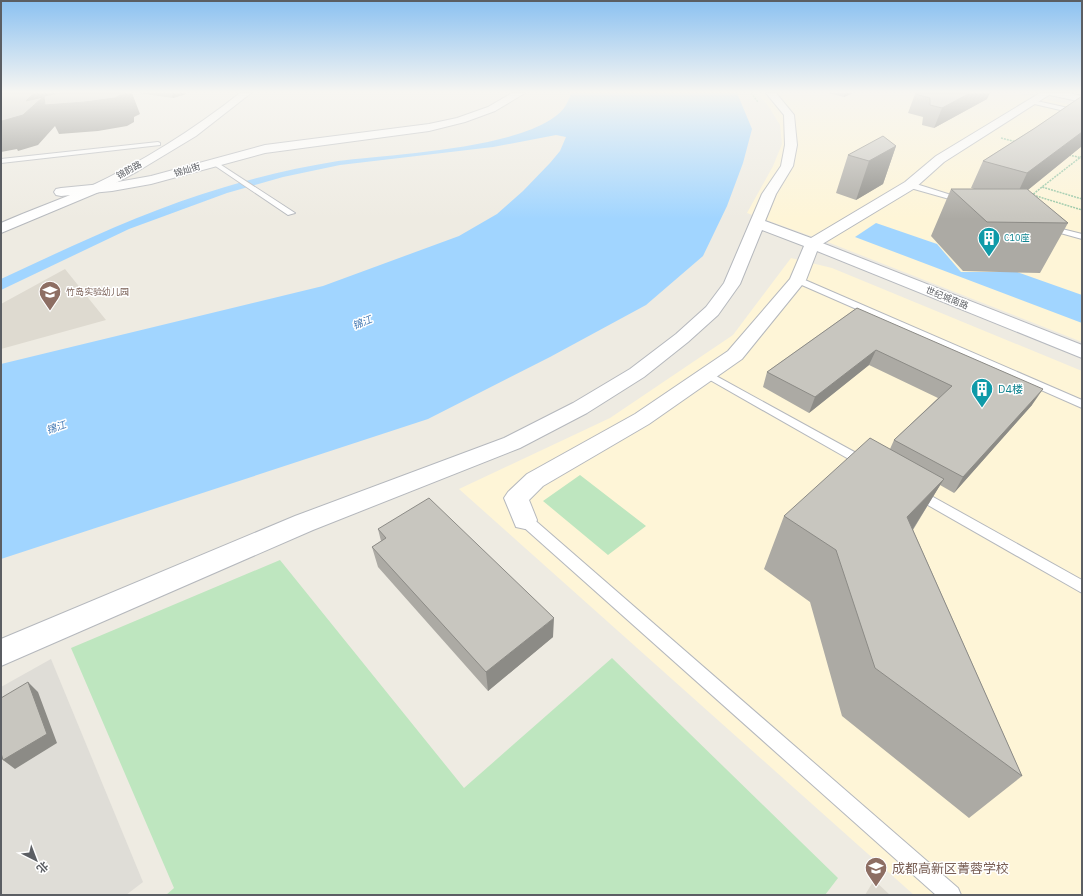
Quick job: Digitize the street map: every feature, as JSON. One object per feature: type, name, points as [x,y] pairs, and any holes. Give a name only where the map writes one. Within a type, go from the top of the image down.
[{"type":"street","name":"锦韵路","points":[[1,219],[106,172],[176,135]]},
{"type":"street","name":"锦韵路","points":[[1,229],[94,189],[190,135]]},
{"type":"street","name":"锦灿街","points":[[61,192],[94,189],[162,178],[213,162],[266,149],[373,135]]},
{"type":"street","points":[[1,653],[304,523],[512,443],[580,408],[637,373],[682,338],[712,311],[732,284],[769,194],[787,166],[792,145],[791,135]]},
{"type":"street","points":[[525,520],[516,498],[535,480],[642,419],[734,355],[798,280],[812,244],[910,185],[940,159],[978,135]]},
{"type":"street","name":"世纪城南路","points":[[758,223],[1082,352]]},
{"type":"lane","points":[[1,162],[158,144]]},
{"type":"lane","points":[[213,162],[291,213]]},
{"type":"lane","points":[[910,185],[972,203]]},
{"type":"lane","points":[[1042,225],[1082,237]]},
{"type":"lane","points":[[798,280],[1082,404]]},
{"type":"lane","points":[[708,374],[874,468]]},
{"type":"lane","points":[[909,488],[1082,587]]},
{"type":"lane","points":[[525,520],[951,895]]},
{"type":"path","points":[[989,135],[1023,143]]},
{"type":"path","points":[[1066,154],[1081,157]]},
{"type":"path","points":[[1029,198],[1081,157]]},
{"type":"path","points":[[1042,187],[1082,199]]},
{"type":"path","points":[[1032,195],[1082,210]]},
{"type":"shaded area","points":[[781,135],[1082,135],[1082,342],[830,243],[747,213],[773,166],[782,144]]},
{"type":"shaded area","points":[[791,258],[832,268],[1082,371],[1082,895],[914,895],[459,489],[610,418],[733,335]]},
{"type":"shaded area","name":"竹岛实验幼儿园","points":[[65,269],[106,320],[1,349],[1,304]]},
{"type":"shaded area","points":[[51,659],[143,882],[126,895],[1,895],[1,687]]},
{"type":"shaded area","name":"成都高新区菁蓉学校","points":[[874,880],[890,895],[865,895]]},
{"type":"green space","points":[[580,475],[646,526],[608,555],[543,501]]},
{"type":"green space","points":[[280,560],[464,788],[612,658],[838,878],[825,895],[166,895],[174,888],[71,648]]},
{"type":"water","name":"锦江","points":[[513,135],[750,135],[743,163],[727,206],[703,256],[646,305],[550,357],[428,419],[1,559],[1,364],[323,286],[459,236],[497,214],[523,191],[560,151],[566,137],[556,135],[493,147],[340,165],[283,177],[227,193],[129,229],[1,290],[1,279],[139,217],[196,196],[239,183],[324,163],[425,152],[495,140]]},
{"type":"water","points":[[876,223],[937,244],[961,272],[1017,272],[1082,295],[1082,323],[855,237]]},
{"type":"building","points":[[1024,135],[1078,135],[1027,173],[983,161]]},
{"type":"building","points":[[883,136],[896,146],[869,161],[848,155]]},
{"type":"building","points":[[951,189],[1027,189],[1068,223],[987,222]]},
{"type":"building","name":"D4楼","points":[[857,308],[1043,389],[963,477],[894,440],[952,386],[876,350],[815,397],[767,372]]},
{"type":"building","points":[[870,438],[944,479],[907,517],[1022,776],[875,668],[836,550],[784,516]]},
{"type":"building","points":[[429,498],[554,618],[486,672],[372,547],[386,538],[378,529]]},
{"type":"building","points":[[28,682],[47,734],[3,760],[1,753],[1,698]]},
{"type":"place","name":"C10座","points":[[989,258]]},
{"type":"place","name":"竹岛实验幼儿园","points":[[50,312]]},
{"type":"place","name":"D4楼","points":[[982,408]]},
{"type":"place","name":"成都高新区菁蓉学校","points":[[876,888]]}]
